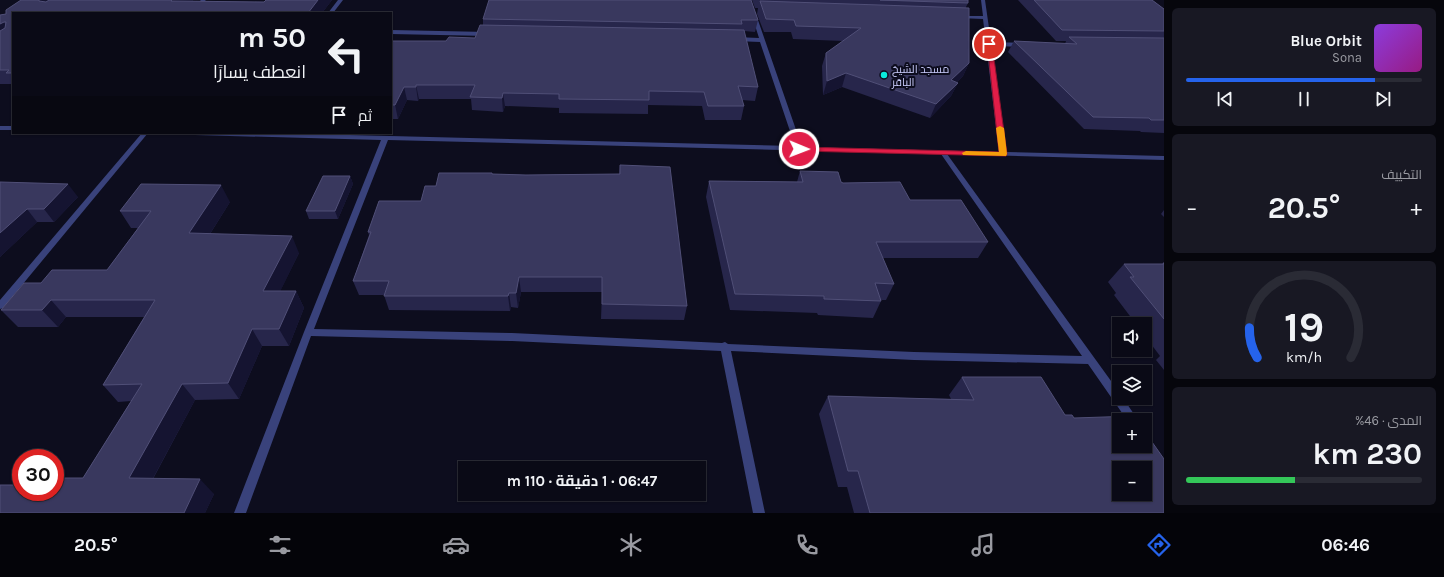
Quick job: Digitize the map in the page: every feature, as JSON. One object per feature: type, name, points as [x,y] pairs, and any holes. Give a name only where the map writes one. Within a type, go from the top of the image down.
[{"type":"street","points":[[190,12],[204,0]]},
{"type":"street","points":[[331,12],[341,0]]},
{"type":"street","points":[[749,0],[799,149]]},
{"type":"street","points":[[984,0],[1003,154]]},
{"type":"street","points":[[753,10],[760,10]]},
{"type":"street","points":[[956,17],[986,18]]},
{"type":"street","points":[[392,32],[494,34]]},
{"type":"street","points":[[731,39],[762,40]]},
{"type":"street","points":[[989,44],[1029,45]]},
{"type":"street","points":[[0,128],[12,128]]},
{"type":"street","points":[[0,306],[144,134]]},
{"type":"street","points":[[238,134],[1164,158]]},
{"type":"street","points":[[240,513],[308,332],[385,138]]},
{"type":"street","points":[[943,153],[1128,413]]},
{"type":"street","points":[[308,332],[512,337],[914,356],[1090,360]]},
{"type":"street","points":[[725,346],[759,513]]},
{"type":"building","points":[[21,0],[39,0],[46,2],[49,0],[172,0],[171,1],[264,2],[266,0],[318,0],[309,12],[12,12],[12,73],[6,73],[9,70],[0,70],[0,31],[5,28],[6,22],[0,24],[0,15],[6,14],[6,10]]},
{"type":"building","points":[[489,0],[751,0],[758,20],[741,20],[742,24],[483,19]]},
{"type":"building","points":[[880,0],[968,0],[968,3]]},
{"type":"building","points":[[1034,0],[1152,0],[1164,9],[1164,31],[1062,30]]},
{"type":"building","points":[[760,1],[969,8],[969,63],[951,80],[958,83],[936,104],[846,73],[827,81],[826,53],[861,28],[796,26],[794,20],[766,19]]},
{"type":"building","points":[[480,25],[744,30],[758,87],[738,86],[744,106],[708,106],[704,92],[649,91],[649,100],[559,99],[559,94],[503,93],[502,98],[470,97],[475,85],[416,85],[416,87],[404,87],[395,105],[392,105],[392,41],[446,41],[449,37],[475,38]]},
{"type":"building","points":[[1069,37],[1164,38],[1164,120],[1151,120],[1149,118],[1093,117],[1014,41],[1077,44]]},
{"type":"building","points":[[620,165],[670,167],[687,306],[602,304],[602,277],[519,277],[516,293],[509,293],[508,296],[384,296],[389,281],[353,281],[371,232],[368,232],[379,201],[421,201],[425,186],[436,186],[439,173],[492,173],[526,175],[620,174]]},
{"type":"building","points":[[800,171],[838,172],[841,182],[843,183],[900,182],[910,200],[961,200],[988,242],[876,242],[894,284],[875,283],[881,301],[824,299],[824,296],[735,294],[709,181],[803,182]]},
{"type":"building","points":[[323,176],[350,176],[335,211],[306,211]]},
{"type":"building","points":[[0,182],[68,184],[44,209],[27,209],[0,233]]},
{"type":"building","points":[[141,184],[221,185],[189,233],[292,236],[263,291],[296,291],[279,329],[252,329],[228,383],[182,384],[129,478],[200,479],[184,513],[0,513],[0,485],[12,485],[12,501],[64,501],[64,478],[83,478],[142,384],[103,385],[155,300],[51,300],[42,310],[1,310],[24,283],[41,283],[52,270],[107,270],[151,211],[120,211]]},
{"type":"building","points":[[1124,264],[1164,264],[1164,319],[1130,277],[1134,277]]},
{"type":"building","points":[[962,377],[1041,377],[1065,415],[1072,415],[1074,418],[1112,417],[1112,453],[1152,453],[1152,442],[1164,459],[1164,513],[870,513],[858,471],[848,471],[828,396],[974,400]]},
{"type":"slow traffic","points":[[966,153],[1003,154],[1000,128]]},
{"type":"place","name":"مسجد الشيخ الباقر","points":[[884,75]]},
{"type":"route","points":[[799,149],[1003,154],[989,44]]}]
